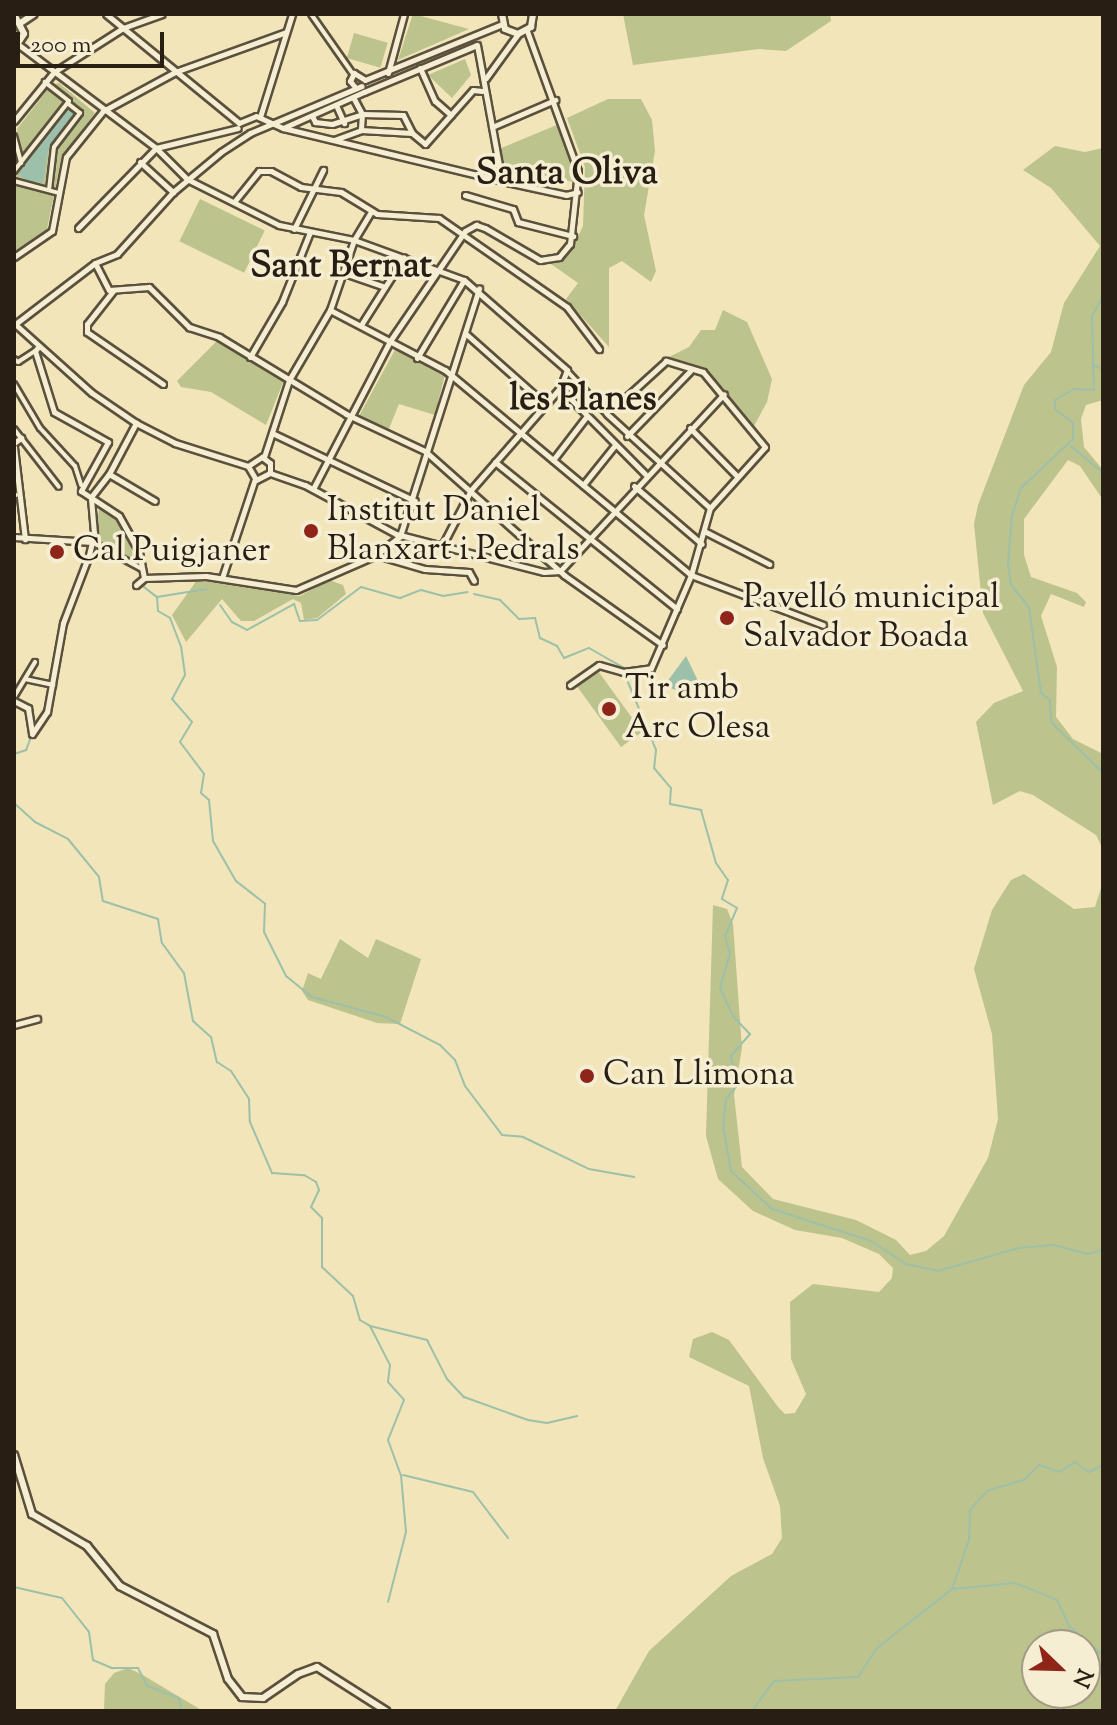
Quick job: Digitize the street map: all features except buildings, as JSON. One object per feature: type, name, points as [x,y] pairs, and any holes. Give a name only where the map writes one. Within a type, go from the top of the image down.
[{"type":"street","points":[[14,14],[22,22]]},
{"type":"street","points":[[34,14],[22,22],[16,47],[156,148],[187,179],[294,229],[354,240],[437,269],[479,288],[569,373],[627,436],[710,508]]},
{"type":"street","points":[[106,14],[239,126],[239,141]]},
{"type":"street","points":[[14,121],[54,72],[123,28],[162,14]]},
{"type":"street","points":[[78,228],[156,148],[239,126],[260,117],[292,14]]},
{"type":"street","points":[[311,14],[359,85]]},
{"type":"street","points":[[387,74],[404,14]]},
{"type":"street","points":[[502,14],[502,24]]},
{"type":"street","points":[[313,489],[390,341],[462,234],[476,225],[485,228],[540,260],[566,252],[573,236],[578,171],[555,100],[527,31],[533,14]]},
{"type":"street","points":[[222,578],[255,479],[248,466],[175,443],[136,423],[92,393],[37,348],[14,324],[95,263],[117,254],[187,179],[239,141],[502,24]]},
{"type":"street","points":[[502,24],[518,34]]},
{"type":"street","points":[[502,181],[483,91],[486,78],[518,34],[527,31]]},
{"type":"street","points":[[14,257],[52,231],[66,157],[103,111],[175,72],[286,32]]},
{"type":"street","points":[[359,85],[420,68],[477,45],[486,78]]},
{"type":"street","points":[[420,68],[435,101],[451,115]]},
{"type":"street","points":[[283,128],[353,97],[361,73],[353,74]]},
{"type":"street","points":[[45,82],[80,113],[54,147],[49,190]]},
{"type":"street","points":[[312,116],[315,122],[344,123],[362,114],[403,115],[412,133],[425,144],[473,90],[483,91]]},
{"type":"street","points":[[353,97],[362,114],[361,130]]},
{"type":"street","points":[[492,127],[555,100]]},
{"type":"street","points":[[14,171],[67,103]]},
{"type":"street","points":[[335,105],[344,123]]},
{"type":"street","points":[[260,117],[283,128],[502,181],[566,195],[578,192]]},
{"type":"street","points":[[333,140],[361,130],[412,133]]},
{"type":"street","points":[[14,136],[21,163]]},
{"type":"street","points":[[140,162],[173,192]]},
{"type":"street","points":[[294,229],[323,170]]},
{"type":"street","points":[[234,202],[259,171],[313,189],[341,192],[371,212],[439,218],[567,307],[599,349]]},
{"type":"street","points":[[14,181],[59,193]]},
{"type":"street","points":[[465,195],[513,209],[518,222],[573,236]]},
{"type":"street","points":[[270,473],[264,457],[289,380],[330,310],[354,240],[371,212]]},
{"type":"street","points":[[250,357],[282,302],[310,232]]},
{"type":"street","points":[[361,325],[404,257]]},
{"type":"street","points":[[95,263],[113,291]]},
{"type":"street","points":[[344,273],[385,287]]},
{"type":"street","points":[[417,358],[464,280]]},
{"type":"street","points":[[163,384],[87,332],[87,324],[113,291],[149,287],[187,326],[250,357],[351,417],[429,454],[560,571],[663,645]]},
{"type":"street","points":[[136,585],[144,578],[222,578],[292,590],[376,555],[400,536],[415,501],[479,288]]},
{"type":"street","points":[[330,310],[452,376],[691,575],[823,625]]},
{"type":"street","points":[[465,333],[546,404]]},
{"type":"street","points":[[14,359],[18,362],[37,348]]},
{"type":"street","points":[[37,348],[54,412],[108,442],[81,485]]},
{"type":"street","points":[[570,685],[599,665],[647,671],[663,645],[691,575],[706,532],[710,508],[736,475],[765,447],[706,373],[690,371],[666,361],[622,401]]},
{"type":"street","points":[[627,436],[690,371]]},
{"type":"street","points":[[442,546],[471,490],[560,388],[569,373]]},
{"type":"street","points":[[14,384],[40,428],[77,469],[82,493],[119,516],[143,569],[144,578]]},
{"type":"street","points":[[560,388],[645,474]]},
{"type":"street","points":[[255,479],[270,473],[313,489],[400,536],[544,572],[560,571],[645,474],[724,394]]},
{"type":"street","points":[[553,460],[586,417]]},
{"type":"street","points":[[35,662],[14,699],[28,708],[32,734],[47,712],[69,602],[92,542],[91,497],[109,474],[136,423]]},
{"type":"street","points":[[690,428],[736,475]]},
{"type":"street","points":[[14,429],[59,487]]},
{"type":"street","points":[[272,433],[415,501]]},
{"type":"street","points":[[21,438],[14,445],[15,495],[25,539]]},
{"type":"street","points":[[583,485],[615,445]]},
{"type":"street","points":[[248,466],[253,458],[264,457]]},
{"type":"street","points":[[495,462],[677,609]]},
{"type":"street","points":[[109,474],[155,501]]},
{"type":"street","points":[[634,486],[702,544]]},
{"type":"street","points":[[706,532],[769,564]]},
{"type":"street","points":[[14,537],[92,542],[143,569]]},
{"type":"street","points":[[376,555],[425,569],[469,572],[474,581]]},
{"type":"street","points":[[25,679],[53,685]]},
{"type":"street","points":[[14,1025],[37,1019]]},
{"type":"street","points":[[14,1455],[32,1514],[87,1546],[120,1586],[213,1634],[228,1679],[242,1697],[263,1698],[298,1674],[317,1667],[386,1711]]},
{"type":"shaded area","points":[[413,14],[469,29],[398,60]]},
{"type":"shaded area","points":[[623,14],[830,14],[831,21],[786,51],[759,49],[633,65]]},
{"type":"shaded area","points":[[354,33],[388,43],[380,68],[347,58]]},
{"type":"shaded area","points":[[465,59],[471,75],[452,98],[428,75]]},
{"type":"shaded area","points":[[59,83],[95,113],[62,156],[46,234],[14,252],[14,166],[21,157],[17,129],[51,85]]},
{"type":"shaded area","points":[[608,99],[641,99],[652,120],[655,151],[644,215],[656,271],[651,282],[622,261],[609,268],[609,347],[566,299],[578,283],[551,264],[570,254],[583,226],[585,167],[567,118]]},
{"type":"shaded area","points":[[68,106],[77,114],[48,151],[43,183],[26,180],[17,173]]},
{"type":"shaded area","points":[[559,124],[576,172],[573,182],[501,166],[499,149]]},
{"type":"shaded area","points":[[1055,146],[1085,152],[1103,148],[1103,400],[1086,405],[1081,419],[1084,447],[1103,470],[1103,500],[1080,466],[1068,460],[1024,519],[1024,555],[1031,577],[1077,593],[1086,602],[1084,607],[1051,594],[1041,616],[1057,667],[1056,717],[1073,739],[1103,754],[1103,849],[1096,835],[1033,795],[1020,791],[993,805],[976,722],[994,703],[1023,691],[983,613],[974,524],[978,505],[1024,385],[1051,352],[1064,303],[1100,246],[1051,188],[1023,170]]},
{"type":"shaded area","points":[[200,199],[265,231],[244,273],[179,241]]},
{"type":"shaded area","points":[[723,310],[747,322],[772,379],[767,402],[754,426],[707,369],[669,357],[689,347],[701,330],[715,330]]},
{"type":"shaded area","points":[[217,341],[284,380],[266,425],[211,392],[181,387],[177,381]]},
{"type":"shaded area","points":[[396,348],[445,374],[435,415],[399,404],[388,431],[359,416]]},
{"type":"shaded area","points":[[99,506],[119,516],[137,565],[96,541]]},
{"type":"shaded area","points":[[197,580],[300,596],[329,580],[343,585],[346,594],[317,618],[304,620],[301,603],[293,599],[254,621],[241,621],[222,599],[186,642],[172,615]]},
{"type":"shaded area","points":[[686,656],[699,683],[685,684],[682,692],[664,686]]},
{"type":"shaded area","name":"Tir amb Arc Olesa","points":[[598,671],[642,732],[621,747],[577,686]]},
{"type":"shaded area","points":[[1024,874],[1074,909],[1095,907],[1103,882],[1103,1711],[615,1711],[649,1651],[731,1576],[772,1554],[782,1538],[780,1506],[763,1458],[749,1386],[689,1357],[693,1339],[712,1332],[729,1340],[778,1407],[785,1414],[795,1413],[806,1394],[791,1359],[790,1302],[813,1284],[879,1292],[892,1278],[893,1268],[879,1254],[842,1238],[795,1230],[753,1211],[718,1179],[706,1136],[713,905],[727,909],[733,924],[742,1048],[734,1095],[742,1167],[773,1199],[856,1220],[896,1240],[910,1255],[926,1251],[944,1236],[988,1158],[998,1119],[992,1034],[974,969],[992,910],[1011,880]]},
{"type":"shaded area","points":[[340,939],[368,958],[376,939],[421,959],[400,1024],[377,1023],[308,1000],[302,991],[308,973],[321,979]]},
{"type":"shaded area","points":[[128,1668],[203,1711],[104,1711],[105,1684],[114,1673]]},
{"type":"waterway","points":[[1103,296],[1092,316],[1094,390],[1074,389],[1055,400],[1055,409],[1073,423],[1073,439],[1021,488],[1012,515],[1008,564],[1011,585],[1029,607],[1041,693],[1050,700],[1051,722],[1103,773]]},
{"type":"waterway","points":[[1093,365],[1103,369]]},
{"type":"waterway","points":[[1071,446],[1103,473]]},
{"type":"waterway","points":[[144,579],[144,587],[157,597],[206,589]]},
{"type":"waterway","points":[[220,605],[232,622],[247,630],[294,604],[300,621],[317,620],[361,587],[400,598],[421,590],[443,596],[468,592]]},
{"type":"waterway","points":[[474,594],[500,600],[519,619],[535,618],[540,638],[557,646],[564,658],[589,648],[624,668]]},
{"type":"waterway","points":[[157,597],[158,611],[170,618],[181,646],[185,675],[172,699],[192,722],[180,742],[204,774],[201,793],[209,800],[213,841],[236,881],[265,904],[264,932],[286,976],[312,997],[386,1017],[440,1045],[455,1060],[465,1086],[502,1135],[523,1137],[589,1169],[634,1177]]},
{"type":"waterway","points":[[625,675],[656,750],[654,768],[671,788],[670,804],[701,810],[716,863],[728,880],[722,899],[737,908],[725,936],[730,953],[720,988],[733,1016],[750,1034],[731,1056],[736,1087],[726,1099],[723,1126],[731,1171],[772,1209],[871,1241],[906,1264],[938,1271],[1019,1248],[1054,1245],[1088,1254],[1103,1250]]},
{"type":"waterway","points":[[14,754],[26,750],[32,734]]},
{"type":"waterway","points":[[14,803],[35,822],[68,839],[99,877],[103,901],[158,919],[162,943],[184,973],[193,1021],[211,1037],[217,1062],[231,1071],[249,1099],[250,1122],[272,1173],[304,1175],[316,1182],[319,1190],[311,1207],[322,1218],[322,1267],[353,1296],[360,1320],[370,1326],[390,1365],[388,1382],[404,1400],[388,1440],[401,1475],[406,1532],[388,1602]]},
{"type":"waterway","points":[[370,1326],[427,1340],[447,1379],[464,1397],[528,1420],[547,1423],[577,1416]]},
{"type":"waterway","points":[[752,1711],[774,1681],[858,1677],[876,1649],[952,1589],[969,1540],[970,1510],[987,1491],[1024,1480],[1039,1465],[1059,1472],[1075,1462],[1089,1472],[1103,1465]]},
{"type":"waterway","points":[[403,1475],[473,1492],[508,1538]]},
{"type":"waterway","points":[[952,1589],[1015,1583],[1057,1600],[1069,1626],[1103,1655]]},
{"type":"waterway","points":[[14,1587],[62,1598],[89,1632],[93,1660],[112,1668],[138,1668],[147,1686],[179,1698],[182,1711]]},
{"type":"place","name":"Institut Daniel Blanxart i Pedrals","points":[[311,531]]},
{"type":"place","name":"Cal Puigjaner","points":[[57,552]]},
{"type":"place","name":"Pavelló municipal Salvador Boada","points":[[727,618]]},
{"type":"place","name":"Tir amb Arc Olesa","points":[[609,709]]},
{"type":"place","name":"Can Llimona","points":[[587,1076]]},
{"type":"district","name":"Santa Oliva","points":[[567,175]]},
{"type":"district","name":"Sant Bernat","points":[[341,268]]},
{"type":"district","name":"les Planes","points":[[583,401]]}]
